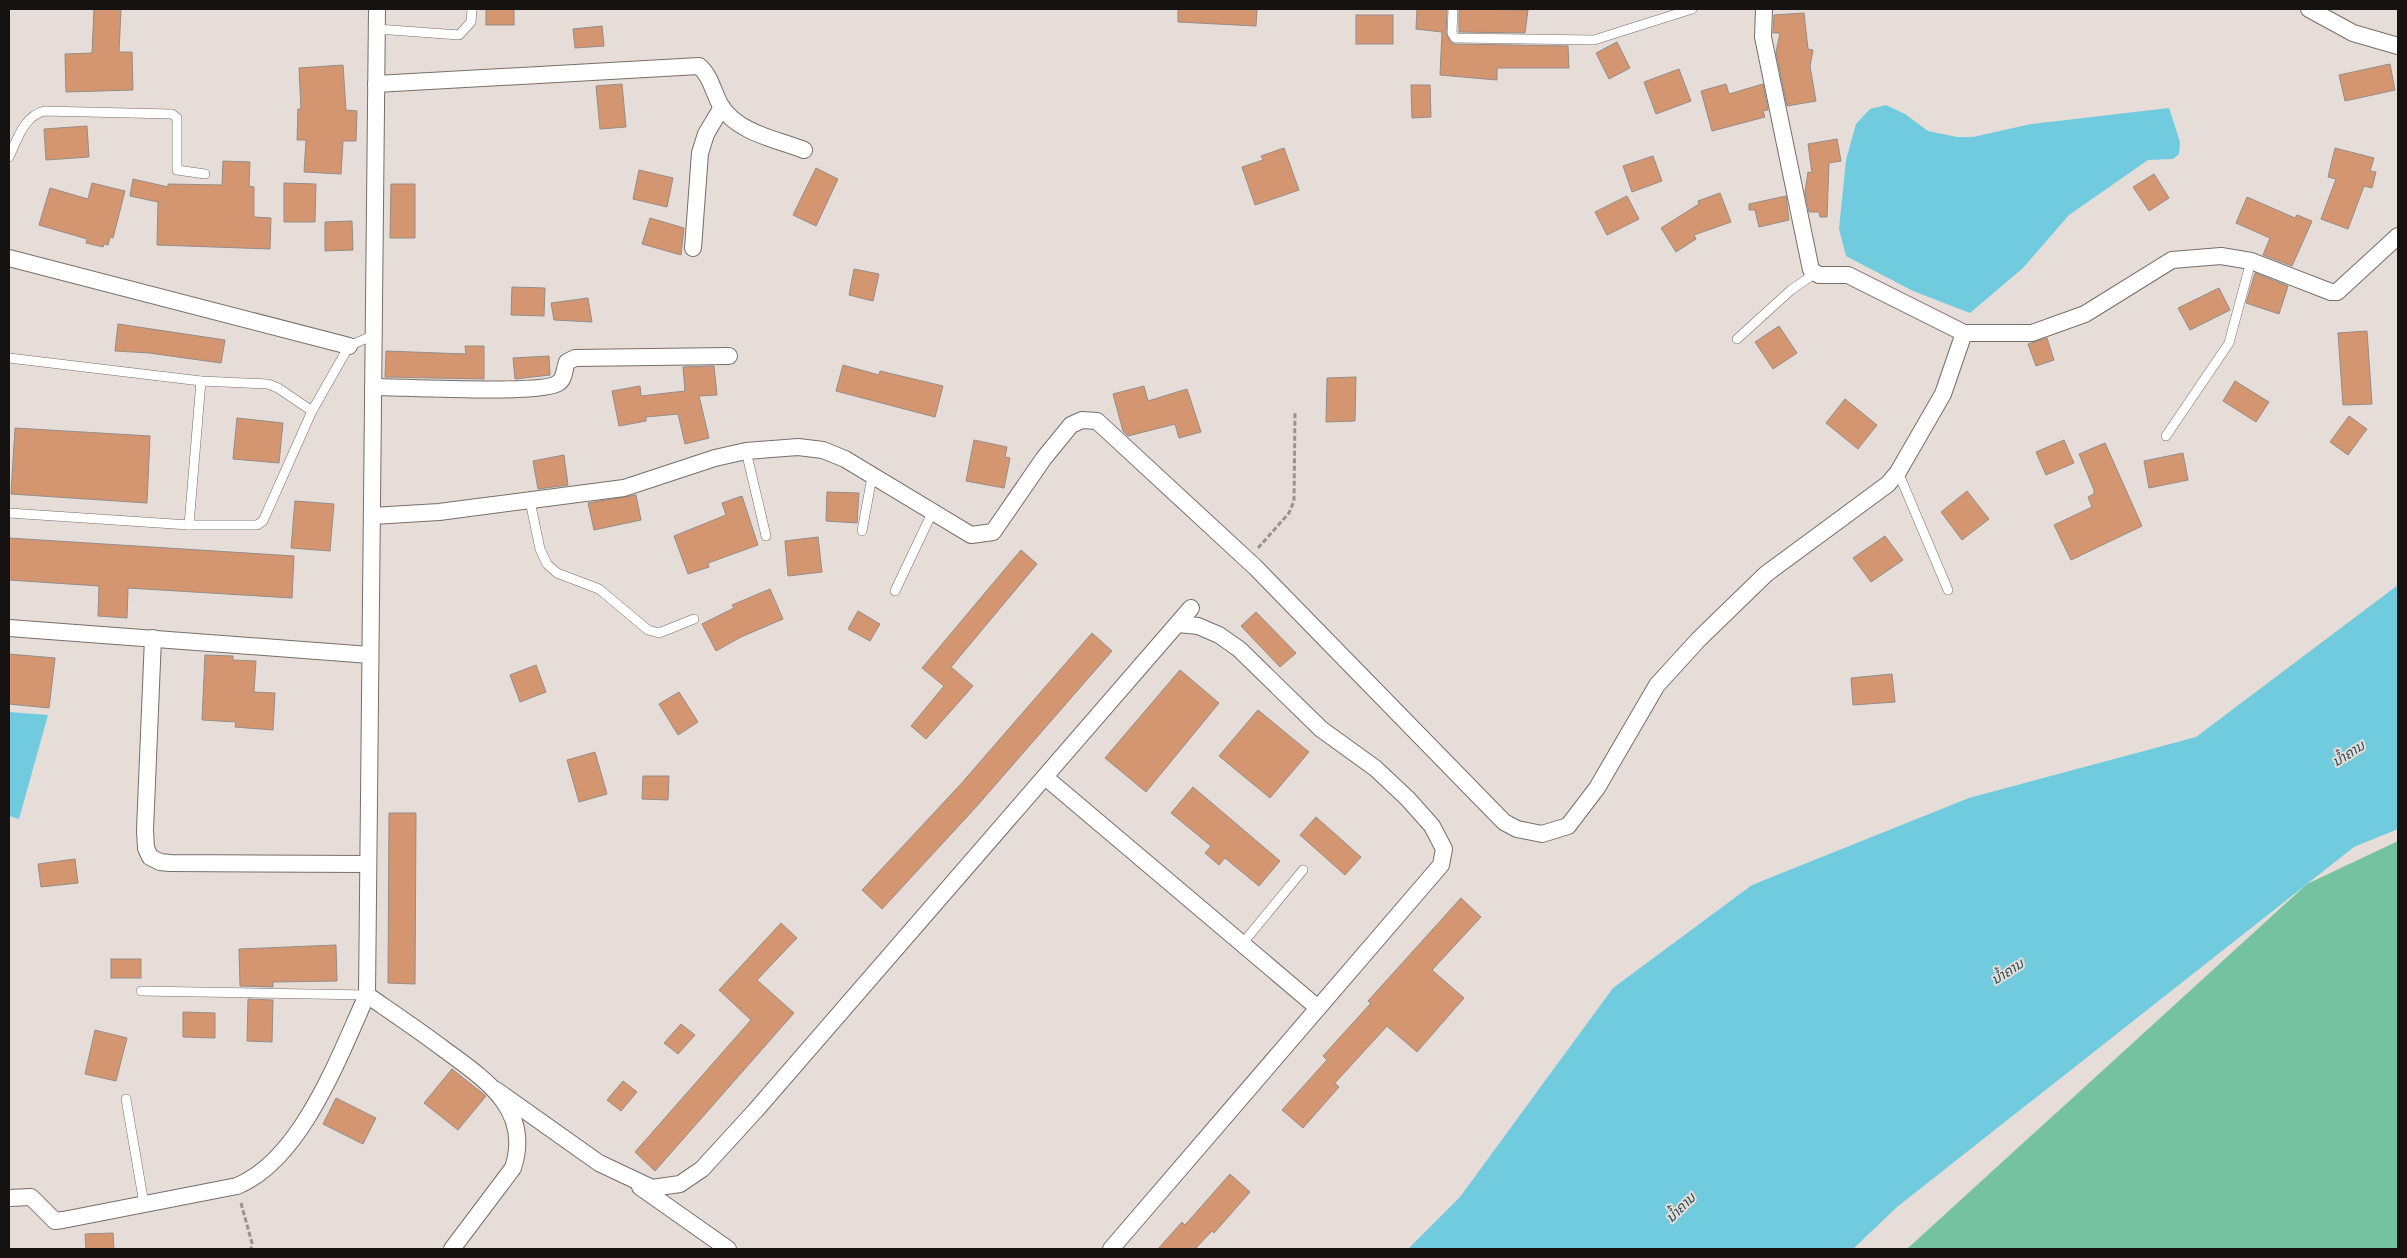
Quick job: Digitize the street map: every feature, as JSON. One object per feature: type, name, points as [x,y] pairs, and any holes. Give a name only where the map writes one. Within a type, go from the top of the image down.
[{"type":"street","points":[[9,1198],[31,1197],[56,1221],[237,1186],[250,1180],[286,1150],[324,1088],[367,996],[377,9]]},
{"type":"street","points":[[1764,9],[1763,37],[1809,267],[1814,274],[1848,275],[1964,333],[2032,333],[2085,314],[2172,260],[2221,256],[2251,261],[2331,292],[2337,292],[2398,236]]},
{"type":"street","points":[[2309,9],[2353,33],[2398,46]]},
{"type":"street","points":[[376,84],[549,76],[690,65],[699,66],[706,72],[722,107],[730,118],[743,127],[804,150]]},
{"type":"street","points":[[694,248],[700,153],[706,134],[722,107]]},
{"type":"street","points":[[9,258],[349,346]]},
{"type":"street","points":[[372,516],[439,512],[624,488],[715,458],[746,451],[798,447],[824,450],[845,459],[971,535],[992,532],[1044,458],[1071,425],[1082,420],[1097,421],[1247,560],[1504,822],[1517,829],[1542,834],[1568,826],[1597,788],[1657,685],[1699,639],[1766,574],[1888,484],[1898,472],[1943,394],[1964,333]]},
{"type":"street","points":[[373,387],[532,390],[558,384],[563,378],[567,362],[574,358],[729,356]]},
{"type":"street","points":[[367,996],[417,1029],[478,1073],[496,1090],[599,1163],[627,1178],[652,1188],[680,1184],[702,1169],[756,1110],[1191,608]]},
{"type":"street","points":[[1111,1249],[1441,865],[1444,849],[1432,826],[1408,799],[1375,768],[1321,729],[1239,649],[1220,636],[1198,626],[1178,624]]},
{"type":"street","points":[[9,628],[370,655]]},
{"type":"street","points":[[153,638],[145,830],[146,848],[150,857],[160,862],[170,863],[368,864]]},
{"type":"street","points":[[1045,777],[1318,1008]]},
{"type":"street","points":[[452,1249],[512,1168],[518,1153],[517,1135],[512,1115],[496,1090]]},
{"type":"street","points":[[627,1178],[728,1249]]},
{"type":"lane","points":[[377,29],[459,35],[471,22],[472,9]]},
{"type":"lane","points":[[1453,9],[1452,33],[1455,38],[1574,40],[1594,40],[1692,9]]},
{"type":"lane","points":[[9,157],[28,120],[35,113],[44,111],[172,114],[177,118],[177,170],[205,174]]},
{"type":"lane","points":[[2166,436],[2228,343],[2251,261]]},
{"type":"lane","points":[[1737,340],[1791,290],[1814,274]]},
{"type":"lane","points":[[9,513],[189,525],[251,526],[263,521],[312,410],[349,346],[374,335]]},
{"type":"lane","points":[[9,358],[200,381],[268,384],[278,388],[312,410]]},
{"type":"lane","points":[[189,525],[200,381]]},
{"type":"lane","points":[[746,451],[766,536]]},
{"type":"lane","points":[[1898,472],[1948,590]]},
{"type":"lane","points":[[862,531],[872,477]]},
{"type":"lane","points":[[530,501],[540,549],[547,564],[557,573],[599,589],[648,630],[659,633],[694,619]]},
{"type":"lane","points":[[895,591],[932,513]]},
{"type":"lane","points":[[1242,944],[1303,870]]},
{"type":"lane","points":[[141,991],[367,996]]},
{"type":"lane","points":[[126,1099],[144,1204]]},
{"type":"path","points":[[1247,560],[1293,507],[1295,412]]},
{"type":"path","points":[[237,1186],[252,1243],[251,1249]]},
{"type":"green space","points":[[2398,841],[2398,1249],[1907,1249],[2307,884]]},
{"type":"water","points":[[1886,105],[1905,114],[1928,131],[1957,137],[1973,137],[2031,124],[2169,108],[2180,142],[2179,154],[2173,159],[2148,160],[2069,215],[2023,268],[1970,313],[1913,291],[1846,256],[1839,229],[1846,160],[1856,124],[1870,109]]},
{"type":"water","name":"ນ້ຳຄານ","points":[[2398,585],[2398,829],[2354,847],[1897,1207],[1853,1249],[1408,1249],[1460,1197],[1613,988],[1752,885],[1969,798],[2196,737]]},
{"type":"water","points":[[9,712],[48,715],[19,819],[9,816]]},
{"type":"building","points":[[94,9],[121,9],[119,52],[132,52],[133,90],[66,92],[65,54],[92,53]]},
{"type":"building","points":[[486,9],[514,9],[514,25],[486,25]]},
{"type":"building","points":[[1178,9],[1257,9],[1256,26],[1178,22]]},
{"type":"building","points":[[1417,9],[1447,9],[1446,33],[1454,44],[1568,46],[1569,68],[1497,68],[1497,80],[1440,75],[1442,32],[1416,29]]},
{"type":"building","points":[[1459,9],[1528,10],[1525,33],[1459,32]]},
{"type":"building","points":[[1804,13],[1808,49],[1813,50],[1810,66],[1816,101],[1787,106],[1776,52],[1780,33],[1773,33],[1774,15]]},
{"type":"building","points":[[1356,15],[1393,15],[1393,44],[1356,44]]},
{"type":"building","points":[[602,26],[604,46],[575,48],[573,29]]},
{"type":"building","points":[[1617,42],[1630,68],[1609,79],[1596,53]]},
{"type":"building","points":[[2390,64],[2395,90],[2345,101],[2339,75]]},
{"type":"building","points":[[343,65],[346,110],[357,111],[356,141],[343,141],[341,174],[304,172],[306,140],[297,140],[298,109],[301,109],[299,68]]},
{"type":"building","points":[[1679,69],[1691,101],[1656,114],[1644,82]]},
{"type":"building","points":[[622,84],[626,127],[600,129],[596,86]]},
{"type":"building","points":[[1726,84],[1729,94],[1763,84],[1768,110],[1763,111],[1765,117],[1712,131],[1701,91]]},
{"type":"building","points":[[1411,85],[1430,85],[1431,117],[1412,118]]},
{"type":"building","points":[[87,126],[89,157],[46,160],[44,129]]},
{"type":"building","points":[[1837,139],[1841,161],[1829,163],[1827,217],[1820,217],[1819,212],[1809,212],[1805,192],[1808,172],[1812,173],[1808,144]]},
{"type":"building","points":[[1284,148],[1299,190],[1255,205],[1242,167],[1263,160],[1261,156]]},
{"type":"building","points":[[2335,148],[2374,158],[2370,171],[2376,172],[2372,188],[2364,186],[2348,229],[2321,219],[2336,179],[2328,177]]},
{"type":"building","points":[[1653,156],[1662,181],[1632,192],[1623,166]]},
{"type":"building","points":[[223,161],[250,162],[249,186],[254,187],[254,217],[271,218],[270,249],[157,245],[158,202],[130,196],[133,179],[168,187],[168,184],[222,185]]},
{"type":"building","points":[[816,168],[838,179],[816,226],[793,215]]},
{"type":"building","points":[[639,170],[673,178],[667,207],[633,199]]},
{"type":"building","points":[[2154,174],[2169,198],[2149,211],[2133,187]]},
{"type":"building","points":[[92,183],[125,191],[113,238],[110,237],[108,245],[104,244],[103,247],[86,243],[87,239],[39,225],[50,188],[88,199]]},
{"type":"building","points":[[284,183],[316,184],[315,222],[284,222]]},
{"type":"building","points":[[391,184],[415,184],[415,238],[390,238]]},
{"type":"building","points":[[1720,193],[1731,222],[1694,235],[1696,239],[1676,252],[1661,228],[1699,204],[1698,201]]},
{"type":"building","points":[[1627,196],[1639,219],[1607,235],[1595,212]]},
{"type":"building","points":[[1786,196],[1789,220],[1759,227],[1755,210],[1749,210],[1749,204]]},
{"type":"building","points":[[2247,197],[2295,218],[2297,215],[2312,221],[2292,266],[2263,255],[2270,238],[2236,223]]},
{"type":"building","points":[[650,218],[684,228],[681,255],[642,244]]},
{"type":"building","points":[[352,221],[353,250],[325,251],[325,222]]},
{"type":"building","points":[[854,269],[879,274],[873,301],[849,295]]},
{"type":"building","points":[[2255,273],[2288,286],[2279,314],[2246,303]]},
{"type":"building","points":[[512,287],[545,288],[544,316],[511,315]]},
{"type":"building","points":[[2219,288],[2230,310],[2190,330],[2178,308]]},
{"type":"building","points":[[588,298],[592,322],[554,320],[551,303]]},
{"type":"building","points":[[118,324],[225,340],[221,363],[149,353],[115,351]]},
{"type":"building","points":[[1779,326],[1797,353],[1773,369],[1755,342]]},
{"type":"building","points":[[2367,331],[2372,404],[2343,405],[2338,333]]},
{"type":"building","points":[[2047,338],[2054,360],[2036,366],[2028,344]]},
{"type":"building","points":[[465,346],[484,346],[484,379],[385,377],[386,351],[466,354]]},
{"type":"building","points":[[549,356],[550,375],[515,379],[513,358]]},
{"type":"building","points":[[843,365],[879,375],[880,371],[943,386],[935,417],[836,391]]},
{"type":"building","points":[[714,366],[717,395],[699,396],[709,438],[685,444],[678,414],[646,417],[646,421],[619,426],[612,391],[640,386],[641,396],[685,391],[683,367]]},
{"type":"building","points":[[1356,377],[1355,421],[1326,422],[1327,378]]},
{"type":"building","points":[[2235,381],[2269,402],[2256,422],[2223,401]]},
{"type":"building","points":[[1144,386],[1148,401],[1187,389],[1201,432],[1179,438],[1175,424],[1128,436],[1123,431],[1113,394]]},
{"type":"building","points":[[1845,399],[1877,425],[1858,449],[1826,423]]},
{"type":"building","points":[[2349,416],[2367,429],[2348,455],[2330,442]]},
{"type":"building","points":[[237,418],[283,423],[279,463],[233,459]]},
{"type":"building","points":[[15,428],[150,436],[147,503],[11,494]]},
{"type":"building","points":[[974,440],[1007,447],[1005,457],[1010,458],[1004,488],[966,481]]},
{"type":"building","points":[[2064,440],[2074,463],[2046,475],[2036,452]]},
{"type":"building","points":[[2105,443],[2142,526],[2071,560],[2054,525],[2092,507],[2088,497],[2094,494],[2094,490],[2079,454]]},
{"type":"building","points":[[2183,453],[2188,480],[2149,488],[2144,461]]},
{"type":"building","points":[[564,455],[568,485],[538,489],[533,461]]},
{"type":"building","points":[[1967,491],[1989,519],[1962,540],[1941,512]]},
{"type":"building","points":[[827,492],[859,493],[857,523],[826,521]]},
{"type":"building","points":[[636,495],[641,520],[594,530],[588,503]]},
{"type":"building","points":[[742,496],[758,545],[708,563],[709,567],[688,574],[674,536],[726,515],[722,503]]},
{"type":"building","points":[[295,501],[334,504],[330,551],[291,548]]},
{"type":"building","points":[[1885,536],[1903,560],[1871,582],[1853,558]]},
{"type":"building","points":[[818,537],[822,572],[788,576],[785,541]]},
{"type":"building","points":[[9,538],[294,556],[292,598],[128,588],[127,618],[98,616],[99,586],[9,580]]},
{"type":"building","points":[[1021,550],[1037,564],[951,667],[973,686],[926,739],[911,726],[944,686],[922,668]]},
{"type":"building","points":[[770,589],[783,619],[741,637],[716,651],[702,624],[734,608],[732,605]]},
{"type":"building","points":[[858,611],[880,624],[870,641],[848,629]]},
{"type":"building","points":[[1256,612],[1296,653],[1280,667],[1241,626]]},
{"type":"building","points":[[1092,633],[1112,651],[976,807],[882,909],[862,890],[960,785]]},
{"type":"building","points":[[9,654],[55,658],[49,708],[9,704]]},
{"type":"building","points":[[205,655],[233,656],[233,660],[256,661],[254,692],[275,693],[273,730],[235,727],[236,722],[202,720]]},
{"type":"building","points":[[536,665],[546,692],[520,702],[510,675]]},
{"type":"building","points":[[1180,670],[1219,703],[1146,792],[1105,758]]},
{"type":"building","points":[[1892,674],[1895,702],[1853,705],[1851,678]]},
{"type":"building","points":[[679,692],[698,722],[678,735],[659,704]]},
{"type":"building","points":[[1258,710],[1309,752],[1270,798],[1219,756]]},
{"type":"building","points":[[595,752],[607,794],[579,802],[567,760]]},
{"type":"building","points":[[643,776],[669,776],[668,800],[642,799]]},
{"type":"building","points":[[1193,787],[1280,861],[1259,886],[1225,858],[1219,865],[1205,853],[1211,846],[1171,813]]},
{"type":"building","points":[[389,813],[416,813],[415,984],[388,983]]},
{"type":"building","points":[[1316,817],[1361,857],[1345,875],[1300,835]]},
{"type":"building","points":[[75,859],[78,883],[41,887],[38,864]]},
{"type":"building","points":[[1461,898],[1481,917],[1432,970],[1464,998],[1417,1052],[1387,1026],[1335,1083],[1339,1087],[1303,1128],[1282,1110],[1327,1060],[1323,1056],[1371,1003],[1368,1001]]},
{"type":"building","points":[[781,923],[797,938],[757,980],[794,1013],[655,1171],[635,1152],[751,1020],[719,990]]},
{"type":"building","points":[[336,945],[337,981],[273,982],[273,987],[240,986],[239,949]]},
{"type":"building","points":[[111,959],[141,959],[141,978],[111,978]]},
{"type":"building","points":[[248,999],[273,1000],[272,1042],[247,1041]]},
{"type":"building","points":[[183,1012],[215,1013],[215,1038],[183,1037]]},
{"type":"building","points":[[681,1024],[695,1035],[678,1054],[664,1043]]},
{"type":"building","points":[[95,1030],[127,1038],[116,1081],[85,1074]]},
{"type":"building","points":[[452,1069],[486,1096],[458,1130],[424,1103]]},
{"type":"building","points":[[623,1081],[637,1092],[621,1111],[607,1100]]},
{"type":"building","points":[[336,1098],[376,1118],[363,1144],[323,1124]]},
{"type":"building","points":[[1230,1174],[1250,1192],[1214,1233],[1212,1231],[1195,1249],[1158,1249],[1182,1222],[1185,1225]]},
{"type":"building","points":[[113,1233],[114,1249],[86,1249],[85,1234]]}]
